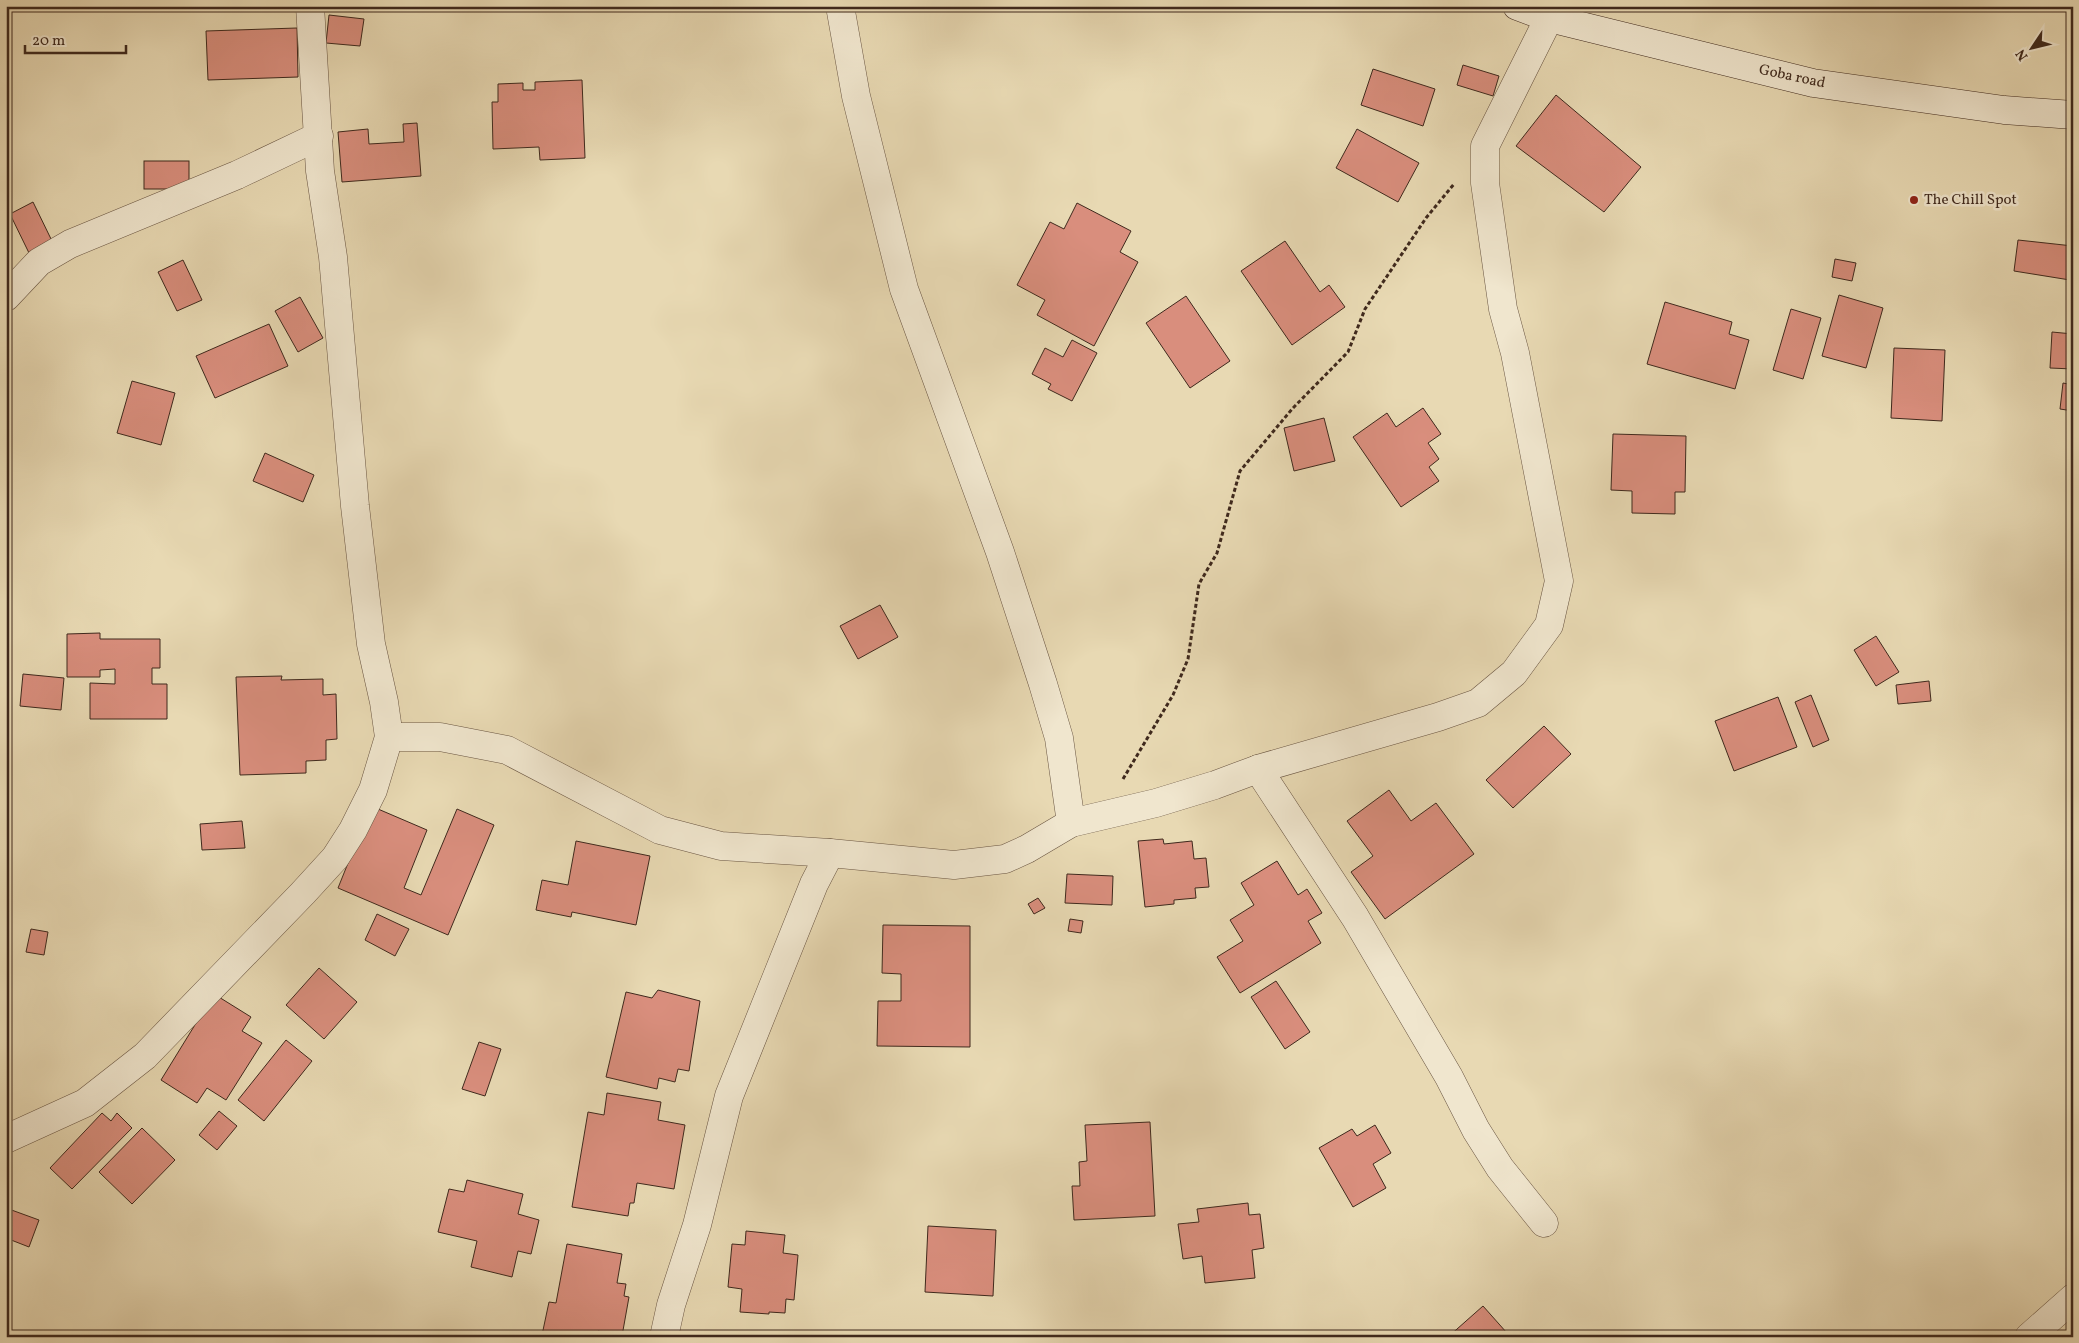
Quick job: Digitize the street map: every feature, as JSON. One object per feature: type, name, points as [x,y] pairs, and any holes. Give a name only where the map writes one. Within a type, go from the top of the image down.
[{"type":"street","points":[[6,1139],[85,1103],[145,1056],[303,894],[335,858],[353,830],[373,790],[389,736],[384,702],[371,644],[344,402],[333,257],[320,171],[310,6]]},
{"type":"street","points":[[840,6],[856,96],[904,289],[1000,552],[1043,684],[1083,820]]},
{"type":"street","name":"Goba road","points":[[1517,6],[1549,18],[1813,83],[2004,110],[2073,115]]},
{"type":"street","points":[[389,736],[440,737],[507,750],[660,830],[720,846],[954,864],[1005,860],[1083,820],[1156,804],[1258,769],[1438,717],[1478,703],[1514,673],[1549,625],[1558,581],[1515,354],[1503,309],[1485,182],[1485,146],[1549,18]]},
{"type":"street","points":[[6,297],[39,262],[70,244],[236,175],[319,136]]},
{"type":"street","points":[[1258,769],[1355,917],[1449,1076],[1476,1130],[1500,1168],[1544,1223]]},
{"type":"street","points":[[664,1337],[671,1305],[697,1225],[728,1096],[814,884],[830,853]]},
{"type":"street","points":[[2029,1337],[2073,1298]]},
{"type":"path","points":[[1083,820],[1121,783],[1173,695],[1188,659],[1199,584],[1217,553],[1240,471],[1293,408],[1348,352],[1366,309],[1426,218],[1485,146]]},
{"type":"building","points":[[329,15],[364,19],[360,46],[326,43]]},
{"type":"building","points":[[297,28],[298,77],[208,80],[206,31]]},
{"type":"building","points":[[1463,65],[1499,76],[1493,96],[1457,85]]},
{"type":"building","points":[[1373,69],[1435,89],[1423,126],[1361,105]]},
{"type":"building","points":[[582,80],[585,158],[540,160],[539,147],[493,149],[492,102],[498,102],[498,84],[523,83],[523,90],[535,90],[535,82]]},
{"type":"building","points":[[1556,95],[1641,167],[1604,212],[1516,146]]},
{"type":"building","points":[[417,123],[421,176],[342,182],[338,132],[368,129],[369,144],[404,142],[403,124]]},
{"type":"building","points":[[1357,129],[1419,163],[1398,202],[1336,168]]},
{"type":"building","points":[[144,161],[189,161],[189,189],[144,189]]},
{"type":"building","points":[[33,202],[52,241],[29,253],[10,214]]},
{"type":"building","points":[[1077,203],[1131,231],[1120,252],[1138,262],[1094,346],[1037,315],[1045,300],[1017,285],[1050,222],[1064,229]]},
{"type":"building","points":[[2018,240],[2073,246],[2070,280],[2014,271]]},
{"type":"building","points":[[1285,241],[1320,292],[1329,285],[1345,307],[1292,345],[1241,271]]},
{"type":"building","points":[[1835,259],[1856,263],[1852,281],[1832,277]]},
{"type":"building","points":[[183,260],[202,300],[177,311],[158,272]]},
{"type":"building","points":[[1839,295],[1883,308],[1866,368],[1822,356]]},
{"type":"building","points":[[1186,296],[1230,361],[1190,388],[1146,323]]},
{"type":"building","points":[[300,297],[323,338],[298,352],[275,311]]},
{"type":"building","points":[[1665,302],[1732,322],[1729,334],[1749,340],[1735,389],[1647,364]]},
{"type":"building","points":[[1791,309],[1821,318],[1803,379],[1773,370]]},
{"type":"building","points":[[269,324],[288,366],[215,398],[196,356]]},
{"type":"building","points":[[2052,332],[2073,334],[2073,369],[2050,368]]},
{"type":"building","points":[[1072,340],[1097,353],[1072,401],[1048,389],[1051,384],[1032,374],[1045,348],[1063,357]]},
{"type":"building","points":[[1894,348],[1945,350],[1942,421],[1891,418]]},
{"type":"building","points":[[132,381],[175,393],[161,445],[117,433]]},
{"type":"building","points":[[2063,383],[2073,385],[2073,411],[2060,409]]},
{"type":"building","points":[[1423,408],[1441,434],[1428,443],[1439,459],[1429,467],[1439,481],[1401,507],[1353,437],[1387,413],[1396,427]]},
{"type":"building","points":[[1324,418],[1335,461],[1294,471],[1284,428]]},
{"type":"building","points":[[1613,434],[1686,436],[1685,492],[1675,492],[1675,514],[1632,513],[1632,491],[1611,490]]},
{"type":"building","points":[[265,453],[314,475],[303,502],[253,481]]},
{"type":"building","points":[[880,605],[898,637],[858,659],[840,626]]},
{"type":"building","points":[[100,633],[100,639],[160,639],[160,668],[152,668],[152,684],[167,684],[167,719],[90,719],[90,683],[115,684],[115,669],[100,670],[100,677],[67,677],[67,634]]},
{"type":"building","points":[[1876,636],[1899,672],[1876,686],[1854,650]]},
{"type":"building","points":[[23,674],[64,678],[61,710],[20,706]]},
{"type":"building","points":[[282,676],[281,680],[323,679],[323,695],[336,694],[337,739],[326,740],[326,760],[306,761],[306,773],[240,775],[236,677]]},
{"type":"building","points":[[1929,681],[1931,701],[1898,704],[1896,685]]},
{"type":"building","points":[[1811,695],[1829,740],[1813,747],[1795,702]]},
{"type":"building","points":[[1778,697],[1797,747],[1734,771],[1715,721]]},
{"type":"building","points":[[1544,726],[1571,754],[1513,808],[1486,780]]},
{"type":"building","points":[[1389,790],[1411,821],[1436,803],[1474,854],[1385,919],[1351,872],[1373,856],[1347,821]]},
{"type":"building","points":[[371,806],[427,830],[404,888],[421,895],[457,809],[494,825],[448,935],[338,888]]},
{"type":"building","points":[[242,821],[245,848],[202,850],[200,824]]},
{"type":"building","points":[[1163,839],[1164,844],[1192,841],[1194,859],[1206,858],[1209,887],[1195,888],[1196,898],[1174,900],[1174,904],[1145,907],[1138,841]]},
{"type":"building","points":[[576,841],[650,856],[636,925],[572,912],[571,917],[536,910],[542,880],[568,885]]},
{"type":"building","points":[[1277,861],[1298,895],[1307,889],[1322,913],[1308,921],[1321,943],[1240,993],[1217,957],[1243,941],[1230,920],[1254,905],[1241,883]]},
{"type":"building","points":[[1067,874],[1113,876],[1112,905],[1065,903]]},
{"type":"building","points":[[1038,898],[1045,908],[1034,914],[1028,904]]},
{"type":"building","points":[[377,914],[409,929],[395,956],[365,940]]},
{"type":"building","points":[[1070,919],[1083,921],[1081,933],[1068,931]]},
{"type":"building","points":[[883,925],[970,926],[970,1047],[877,1046],[878,1001],[901,1001],[901,974],[882,973]]},
{"type":"building","points":[[31,929],[48,932],[44,955],[26,952]]},
{"type":"building","points":[[319,968],[357,1002],[324,1039],[286,1005]]},
{"type":"building","points":[[1276,981],[1310,1032],[1285,1049],[1251,997]]},
{"type":"building","points":[[658,990],[700,1001],[689,1071],[678,1069],[675,1082],[659,1078],[657,1089],[606,1077],[626,992],[652,998]]},
{"type":"building","points":[[214,994],[251,1017],[242,1031],[262,1043],[226,1100],[207,1088],[197,1103],[161,1080]]},
{"type":"building","points":[[286,1040],[312,1061],[264,1121],[238,1100]]},
{"type":"building","points":[[479,1042],[501,1049],[485,1096],[462,1089]]},
{"type":"building","points":[[607,1093],[661,1102],[658,1120],[685,1125],[674,1189],[637,1183],[634,1203],[630,1203],[628,1216],[572,1207],[588,1112],[604,1115]]},
{"type":"building","points":[[219,1111],[237,1126],[217,1150],[199,1135]]},
{"type":"building","points":[[102,1113],[111,1121],[117,1113],[132,1128],[72,1189],[50,1168]]},
{"type":"building","points":[[1150,1122],[1155,1216],[1074,1220],[1072,1186],[1080,1186],[1079,1162],[1087,1161],[1085,1125]]},
{"type":"building","points":[[1375,1125],[1391,1153],[1373,1164],[1386,1188],[1353,1207],[1319,1148],[1352,1129],[1357,1136]]},
{"type":"building","points":[[142,1128],[175,1160],[132,1204],[99,1172]]},
{"type":"building","points":[[467,1180],[523,1194],[518,1214],[539,1220],[531,1254],[518,1251],[512,1277],[471,1267],[477,1241],[438,1232],[449,1189],[464,1192]]},
{"type":"building","points":[[1248,1203],[1249,1215],[1260,1214],[1264,1248],[1252,1250],[1255,1278],[1205,1283],[1202,1256],[1183,1259],[1178,1224],[1199,1222],[1197,1209]]},
{"type":"building","points":[[6,1208],[39,1220],[29,1247],[6,1238]]},
{"type":"building","points":[[928,1226],[996,1230],[993,1296],[925,1292]]},
{"type":"building","points":[[746,1231],[785,1235],[783,1253],[798,1255],[794,1300],[786,1299],[785,1313],[740,1312],[742,1289],[728,1287],[732,1244],[745,1245]]},
{"type":"building","points":[[567,1244],[622,1254],[617,1283],[626,1284],[624,1296],[629,1297],[622,1336],[598,1331],[597,1337],[542,1335],[549,1302],[556,1303]]},
{"type":"building","points":[[1483,1306],[1507,1333],[1503,1337],[1448,1337]]},
{"type":"place","name":"The Chill Spot","points":[[1914,200]]}]
